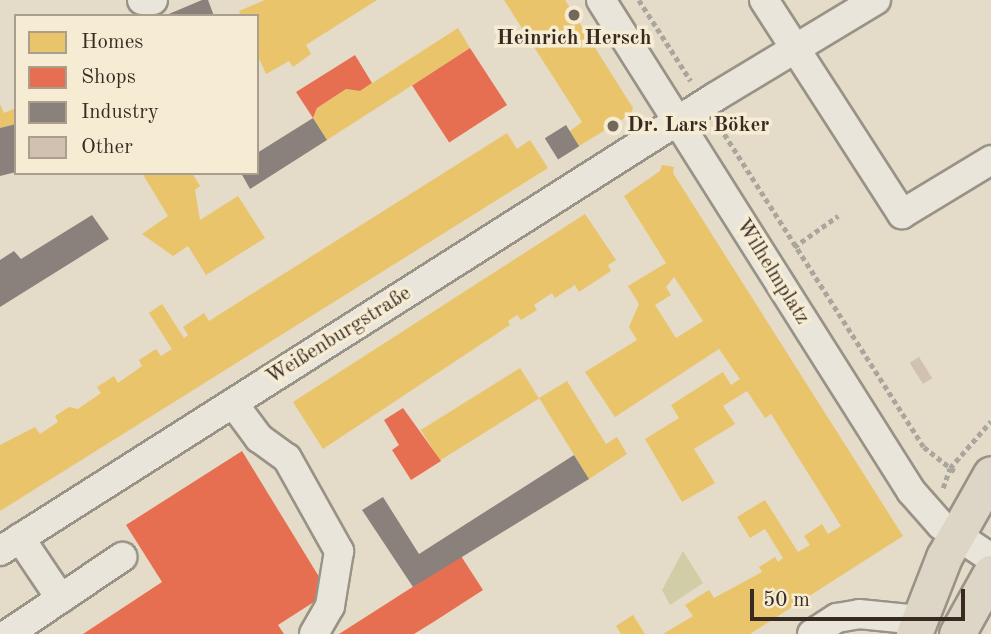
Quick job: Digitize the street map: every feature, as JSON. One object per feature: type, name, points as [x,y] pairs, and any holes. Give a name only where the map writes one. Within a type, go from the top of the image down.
[{"type":"main road","points":[[917,627],[956,535],[991,474]]},
{"type":"main road","points":[[957,634],[991,573]]},
{"type":"street","points":[[142,0],[153,0]]},
{"type":"street","name":"Wilhelmplatz","points":[[601,0],[911,491],[956,535],[991,558]]},
{"type":"street","points":[[764,0],[902,214],[991,160]]},
{"type":"street","name":"Weißenburgstraße","points":[[10,544],[705,104],[876,0]]},
{"type":"street","points":[[233,403],[259,438],[286,458],[340,551],[330,606],[314,634]]},
{"type":"street","points":[[10,544],[61,599]]},
{"type":"street","points":[[8,634],[122,557]]},
{"type":"street","points":[[812,634],[837,618],[859,614],[917,627]]},
{"type":"path","points":[[639,0],[935,456]]},
{"type":"path","points":[[767,265],[838,216]]},
{"type":"shaded area","points":[[683,551],[703,583],[670,605],[662,590]]},
{"type":"building: Homes","points":[[265,0],[377,0],[306,45],[311,54],[293,67],[289,61],[266,74],[259,58],[259,14],[240,14],[239,11]]},
{"type":"building: Homes","points":[[504,0],[565,0],[633,108],[631,114],[579,146],[570,131],[582,122]]},
{"type":"building: Homes","points":[[458,28],[470,48],[327,140],[313,118],[317,108],[346,89],[360,91]]},
{"type":"building: Homes","points":[[0,104],[4,113],[14,109],[14,124],[0,128]]},
{"type":"building: Homes","points":[[507,133],[517,149],[530,140],[548,168],[0,511],[0,445],[35,427],[40,434],[58,422],[55,416],[69,407],[78,409],[101,393],[97,387],[114,376],[118,383],[142,366],[139,360],[156,349],[161,356],[172,349],[149,313],[162,304],[184,338],[188,335],[183,327],[204,313],[209,321]]},
{"type":"building: Homes","points":[[662,165],[674,167],[673,173],[903,536],[750,634],[663,634],[693,616],[685,605],[709,590],[714,598],[762,572],[759,567],[775,557],[778,562],[783,558],[765,529],[750,538],[737,517],[765,500],[798,552],[810,545],[804,536],[822,524],[828,534],[841,526],[771,414],[765,418],[747,391],[723,406],[735,424],[694,449],[715,483],[682,502],[645,439],[679,418],[671,405],[723,372],[731,385],[740,379],[719,349],[615,417],[585,372],[637,340],[629,327],[639,304],[628,286],[666,263],[624,196],[660,171]],"holes":[[[674,277],[703,321],[676,338],[655,305],[671,295],[666,287]]]},
{"type":"building: Homes","points":[[143,175],[193,175],[200,186],[195,190],[200,220],[238,196],[265,238],[206,275],[188,246],[173,256],[142,234],[168,216]]},
{"type":"building: Homes","points":[[585,214],[616,260],[608,265],[611,271],[579,292],[575,285],[555,298],[552,293],[534,305],[537,310],[521,320],[517,315],[508,321],[510,325],[323,449],[293,402]]},
{"type":"building: Homes","points":[[520,368],[539,399],[440,461],[421,430]]},
{"type":"building: Homes","points":[[567,381],[606,444],[617,437],[627,454],[589,479],[539,398]]},
{"type":"building: Homes","points":[[633,615],[645,634],[621,634],[616,626]]},
{"type":"building: Shops","points":[[470,48],[507,105],[449,143],[412,86]]},
{"type":"building: Shops","points":[[355,55],[372,83],[360,91],[346,89],[317,108],[313,118],[296,92]]},
{"type":"building: Shops","points":[[403,408],[441,461],[411,480],[392,450],[399,445],[384,420]]},
{"type":"building: Shops","points":[[242,451],[321,580],[317,600],[278,625],[284,634],[83,634],[162,582],[126,525]]},
{"type":"building: Shops","points":[[461,556],[483,590],[435,621],[414,634],[339,634]]},
{"type":"building: Industry","points":[[208,0],[213,14],[169,14]]},
{"type":"building: Industry","points":[[313,118],[327,140],[250,189],[242,175],[259,175],[259,152]]},
{"type":"building: Industry","points":[[14,124],[14,172],[0,176],[0,128]]},
{"type":"building: Industry","points":[[566,125],[579,146],[558,159],[545,138]]},
{"type":"building: Industry","points":[[92,215],[109,239],[0,307],[0,260],[14,251],[21,259]]},
{"type":"building: Industry","points":[[574,455],[589,479],[413,587],[362,510],[383,497],[419,554]]},
{"type":"building: Other","points":[[919,357],[932,378],[923,384],[910,363]]},
{"type":"place","name":"Heinrich Hersch","points":[[574,15]]},
{"type":"place","name":"Dr. Lars Böker","points":[[613,126]]}]
